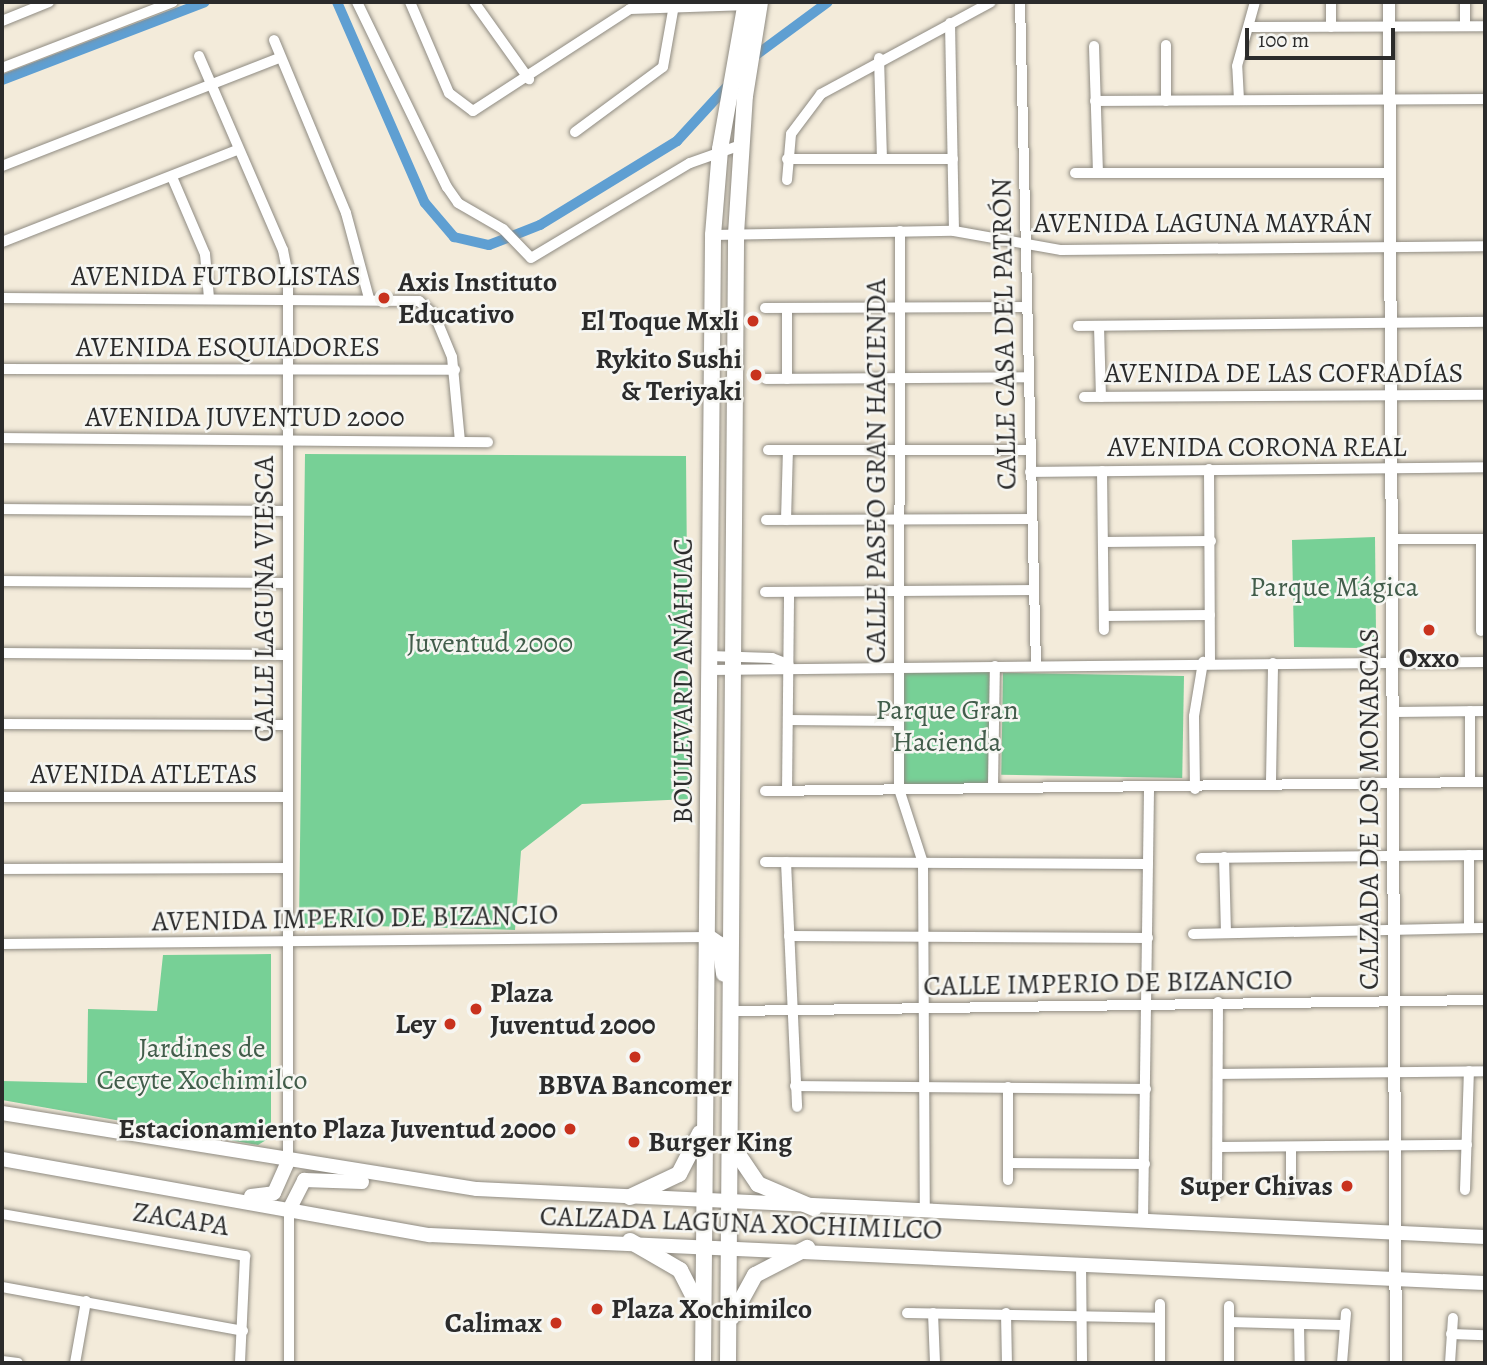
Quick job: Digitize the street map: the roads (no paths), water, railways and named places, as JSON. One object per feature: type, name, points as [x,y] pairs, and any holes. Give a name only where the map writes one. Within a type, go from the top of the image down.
[{"type":"main road","name":"BOULEVARD ANÁHUAC","points":[[728,1363],[736,234],[745,96],[753,47],[753,3]]},
{"type":"main road","name":"BOULEVARD ANÁHUAC","points":[[703,1363],[703,1124],[708,937],[713,235],[720,149],[733,72],[753,3]]},
{"type":"main road","points":[[708,937],[720,945],[732,1011]]},
{"type":"main road","name":"CALZADA LAGUNA XOCHIMILCO","points":[[2,1113],[447,1186],[705,1203],[925,1210],[1485,1237]]},
{"type":"main road","points":[[630,1197],[679,1174],[703,1124]]},
{"type":"main road","points":[[730,1142],[758,1184],[814,1208]]},
{"type":"main road","name":"CALZADA LAGUNA XOCHIMILCO","points":[[2,1158],[430,1235],[704,1242],[1485,1283]]},
{"type":"main road","points":[[122,1180],[262,1198],[279,1186],[288,1161]]},
{"type":"main road","points":[[289,1210],[298,1184],[314,1177],[447,1186]]},
{"type":"main road","points":[[630,1241],[681,1270],[704,1323]]},
{"type":"main road","points":[[728,1326],[755,1275],[807,1248]]},
{"type":"street","points":[[2,20],[32,5],[49,2]]},
{"type":"street","points":[[2,68],[173,2]]},
{"type":"street","points":[[357,2],[447,187],[469,211],[503,229],[531,258],[720,149],[741,145]]},
{"type":"street","points":[[410,2],[460,106],[480,109],[529,79],[630,9],[753,3]]},
{"type":"street","points":[[474,2],[529,79]]},
{"type":"street","points":[[787,180],[791,134],[811,104],[879,58],[992,2]]},
{"type":"street","name":"CALLE CASA DEL PATRÓN","points":[[1020,2],[1030,519],[1036,664]]},
{"type":"street","points":[[1239,100],[1237,66],[1255,2]]},
{"type":"street","points":[[1331,2],[1331,27]]},
{"type":"street","name":"CALZADA DE LOS MONARCAS","points":[[1389,2],[1390,469],[1397,1146],[1396,1363]]},
{"type":"street","points":[[1465,2],[1465,26]]},
{"type":"street","points":[[575,132],[663,67],[674,5]]},
{"type":"street","points":[[950,23],[954,231]]},
{"type":"street","points":[[1249,27],[1485,26]]},
{"type":"street","points":[[274,40],[279,58],[339,193],[369,298]]},
{"type":"street","points":[[1166,45],[1166,101]]},
{"type":"street","points":[[1094,46],[1098,173]]},
{"type":"street","name":"CALLE LAGUNA VIESCA","points":[[199,56],[237,150],[283,250],[289,298],[285,583],[288,1161]]},
{"type":"street","points":[[2,166],[279,58]]},
{"type":"street","points":[[879,58],[882,159]]},
{"type":"street","points":[[1095,101],[1485,99]]},
{"type":"street","points":[[2,242],[237,150]]},
{"type":"street","points":[[788,159],[953,159]]},
{"type":"street","points":[[1075,173],[1390,173]]},
{"type":"street","points":[[172,177],[205,254],[209,298]]},
{"type":"street","name":"CALLE PASEO GRAN HACIENDA","points":[[900,231],[897,721],[899,789],[923,863],[926,936],[925,1210]]},
{"type":"street","name":"AVENIDA LAGUNA MAYRÁN","points":[[713,235],[954,231],[1026,246],[1485,246]]},
{"type":"street","name":"AVENIDA FUTBOLISTAS","points":[[2,298],[411,300],[428,308],[455,370]]},
{"type":"street","points":[[765,309],[1026,307]]},
{"type":"street","points":[[787,309],[787,379]]},
{"type":"street","points":[[1078,326],[1485,322]]},
{"type":"street","points":[[1099,326],[1101,397]]},
{"type":"street","name":"AVENIDA ESQUIADORES","points":[[2,369],[455,370]]},
{"type":"street","points":[[455,370],[460,441]]},
{"type":"street","points":[[766,379],[1028,377]]},
{"type":"street","name":"AVENIDA DE LAS COFRADÍAS","points":[[1084,397],[1485,395]]},
{"type":"street","name":"AVENIDA JUVENTUD 2000","points":[[2,438],[488,442]]},
{"type":"street","points":[[768,450],[1029,450]]},
{"type":"street","points":[[786,520],[788,450]]},
{"type":"street","name":"AVENIDA CORONA REAL","points":[[1030,472],[1485,467]]},
{"type":"street","points":[[1195,789],[1194,716],[1207,662],[1210,615],[1209,469]]},
{"type":"street","points":[[1102,471],[1104,630]]},
{"type":"street","points":[[2,509],[286,511]]},
{"type":"street","points":[[766,520],[1030,519]]},
{"type":"street","points":[[1391,539],[1483,539],[1481,631]]},
{"type":"street","points":[[1103,542],[1210,541]]},
{"type":"street","points":[[2,581],[285,583]]},
{"type":"street","points":[[765,592],[1032,590]]},
{"type":"street","points":[[787,791],[789,592]]},
{"type":"street","points":[[1104,616],[1210,615]]},
{"type":"street","points":[[2,653],[285,655]]},
{"type":"street","points":[[710,663],[995,666],[1207,662],[1485,662]]},
{"type":"street","points":[[1271,781],[1273,663]]},
{"type":"street","points":[[993,787],[995,666]]},
{"type":"street","points":[[1470,711],[1470,782]]},
{"type":"street","points":[[1394,712],[1485,711]]},
{"type":"street","points":[[788,720],[897,721]]},
{"type":"street","points":[[2,724],[286,725]]},
{"type":"street","points":[[765,790],[993,787],[1195,789],[1271,781],[1485,782]]},
{"type":"street","points":[[1143,1220],[1149,789]]},
{"type":"street","name":"AVENIDA ATLETAS","points":[[2,797],[285,797]]},
{"type":"street","points":[[1469,855],[1469,927]]},
{"type":"street","points":[[1201,858],[1485,855]]},
{"type":"street","points":[[1224,858],[1226,933]]},
{"type":"street","points":[[765,862],[1148,864]]},
{"type":"street","points":[[786,862],[797,1107]]},
{"type":"street","points":[[2,869],[286,868]]},
{"type":"street","points":[[1193,934],[1395,927],[1482,928]]},
{"type":"street","points":[[789,936],[1148,937]]},
{"type":"street","name":"AVENIDA IMPERIO DE BIZANCIO","points":[[2,944],[708,937]]},
{"type":"street","name":"CALLE IMPERIO DE BIZANCIO","points":[[732,1011],[1147,1008],[1218,1002],[1485,1000]]},
{"type":"street","points":[[1217,1193],[1220,1074],[1218,1002]]},
{"type":"street","points":[[1465,1190],[1469,1071]]},
{"type":"street","points":[[1220,1074],[1485,1071]]},
{"type":"street","points":[[795,1086],[1146,1088]]},
{"type":"street","points":[[1008,1087],[1008,1180]]},
{"type":"street","points":[[1219,1147],[1467,1145]]},
{"type":"street","points":[[1291,1147],[1291,1191]]},
{"type":"street","points":[[1008,1163],[1145,1164]]},
{"type":"street","points":[[289,1210],[289,1363]]},
{"type":"street","name":"ZACAPA","points":[[2,1214],[236,1250],[245,1256],[240,1363]]},
{"type":"street","points":[[1081,1263],[1082,1363]]},
{"type":"street","points":[[2,1287],[243,1331]]},
{"type":"street","points":[[75,1363],[86,1301]]},
{"type":"street","points":[[1160,1304],[1160,1363]]},
{"type":"street","points":[[1229,1306],[1229,1363]]},
{"type":"street","points":[[907,1313],[1160,1318]]},
{"type":"street","points":[[933,1313],[934,1363]]},
{"type":"street","points":[[1006,1313],[1007,1363]]},
{"type":"street","points":[[1342,1363],[1342,1325],[1346,1313]]},
{"type":"street","points":[[1450,1363],[1452,1318]]},
{"type":"street","points":[[1229,1322],[1342,1325]]},
{"type":"street","points":[[1299,1324],[1300,1363]]},
{"type":"street","points":[[1451,1334],[1485,1335]]},
{"type":"street","points":[[2,1361],[18,1363]]},
{"type":"waterway","points":[[2,80],[205,2]]},
{"type":"waterway","points":[[337,2],[425,203],[454,237],[489,245],[540,225],[677,141],[732,81]]},
{"type":"waterway","points":[[752,58],[828,2]]},
{"type":"place","name":"Axis Instituto Educativo","points":[[384,298]]},
{"type":"place","name":"El Toque Mxli","points":[[753,321]]},
{"type":"place","name":"Rykito Sushi & Teriyaki","points":[[756,375]]},
{"type":"place","name":"Oxxo","points":[[1429,630]]},
{"type":"place","name":"Plaza Juventud 2000","points":[[476,1009]]},
{"type":"place","name":"Ley","points":[[450,1024]]},
{"type":"place","name":"BBVA Bancomer","points":[[635,1057]]},
{"type":"place","name":"Estacionamiento Plaza Juventud 2000","points":[[570,1129]]},
{"type":"place","name":"Burger King","points":[[634,1142]]},
{"type":"place","name":"Super Chivas","points":[[1347,1186]]},
{"type":"place","name":"Plaza Xochimilco","points":[[597,1309]]},
{"type":"place","name":"Calimax","points":[[556,1323]]},
{"type":"park label","name":"Parque Mágica","points":[[1334,587]]},
{"type":"park label","name":"Juventud 2000","points":[[490,643]]},
{"type":"park label","name":"Parque Gran Hacienda","points":[[947,726]]},
{"type":"park label","name":"Jardines de Cecyte Xochimilco","points":[[202,1064]]}]
